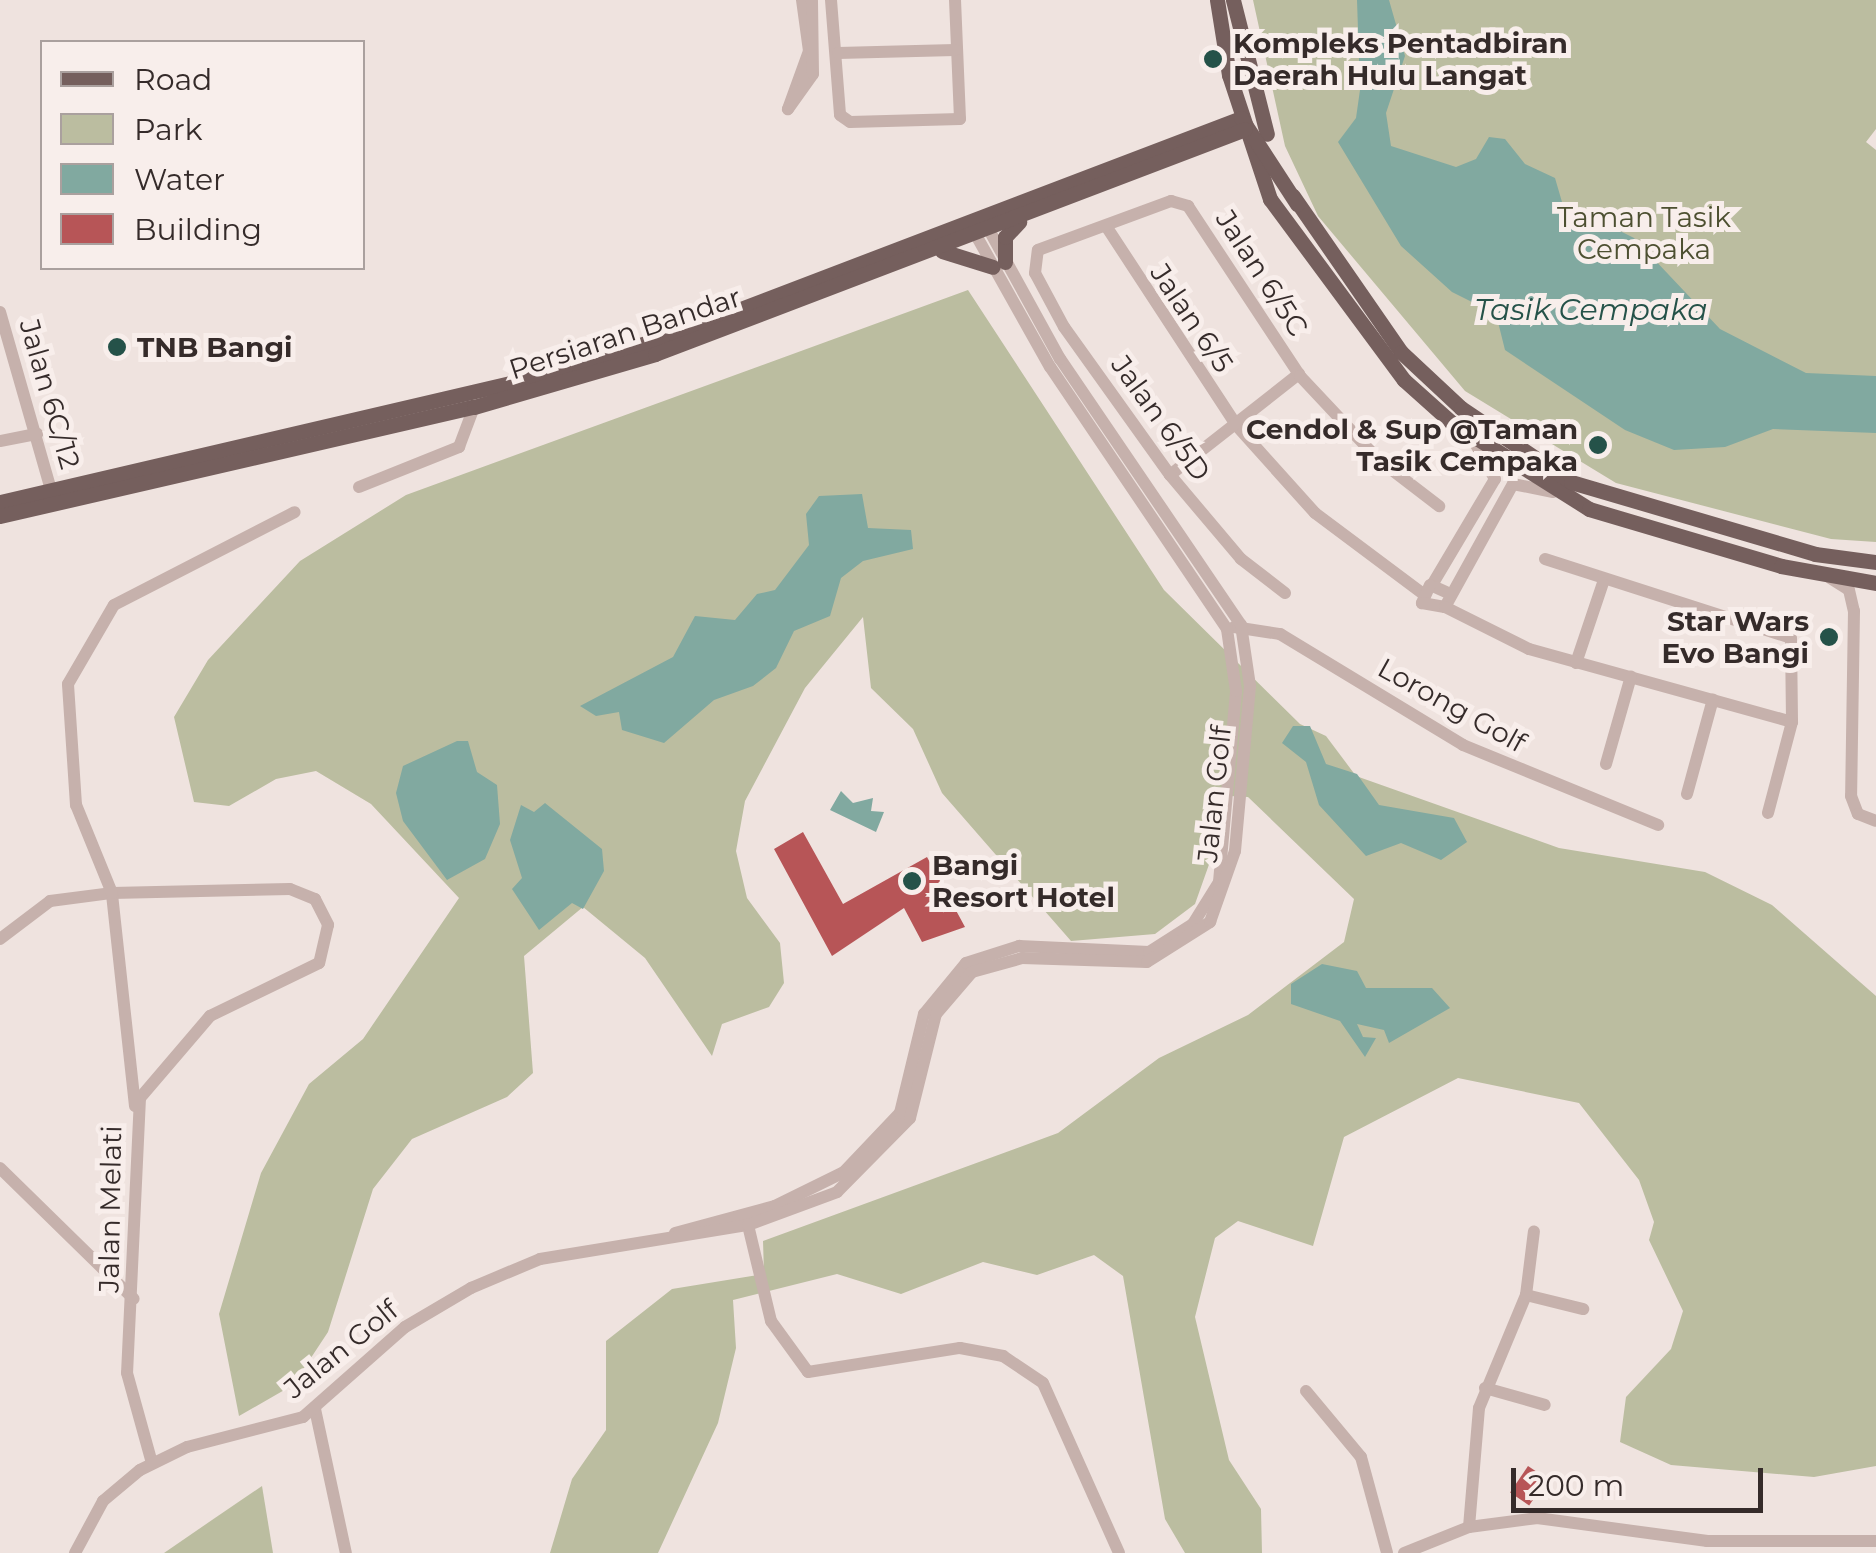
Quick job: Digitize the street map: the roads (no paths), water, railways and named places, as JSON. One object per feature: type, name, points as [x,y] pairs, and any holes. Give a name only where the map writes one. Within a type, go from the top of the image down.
[{"type":"main road","points":[[1228,2],[1226,112],[1203,140],[1238,148],[1256,165]]},
{"type":"main road","points":[[1228,2],[1256,165],[1323,281],[1451,422],[1560,495],[1823,576],[1876,583]]},
{"type":"main road","points":[[1228,2],[1254,98],[1296,204]]},
{"type":"main road","points":[[1229,75],[1246,123],[1296,204],[1401,352],[1461,408],[1571,482],[1815,554],[1876,562]]},
{"type":"main road","name":"Persiaran Bandar","points":[[0,516],[474,407],[656,354],[1030,214],[1246,123]]},
{"type":"main road","name":"Persiaran Bandar","points":[[0,502],[536,377],[1067,184],[1203,140]]},
{"type":"main road","points":[[894,250],[982,230],[1067,184]]},
{"type":"main road","points":[[932,251],[973,254],[999,265],[1006,237],[1030,214]]},
{"type":"street","points":[[802,0],[809,51],[788,109],[813,74],[812,0]]},
{"type":"street","points":[[832,0],[840,115],[850,122],[960,119],[954,0]]},
{"type":"street","points":[[838,53],[954,50]]},
{"type":"street","name":"Jalan 6/5C","points":[[1106,226],[1180,201],[1299,374],[1379,460],[1439,506]]},
{"type":"street","name":"Jalan 6/5D","points":[[1106,226],[1038,250],[1035,273],[1064,327],[1170,476],[1240,559],[1285,593]]},
{"type":"street","name":"Jalan 6/5","points":[[1106,226],[1236,425],[1314,514],[1427,589]]},
{"type":"street","name":"Jalan Golf","points":[[75,1553],[103,1501],[152,1463],[315,1409],[405,1327],[470,1288],[540,1259],[746,1219],[819,1196],[910,1118],[932,1023],[964,977],[1022,958],[1147,962],[1210,922],[1234,867],[1247,650],[1055,363],[982,230]]},
{"type":"street","name":"Jalan 6C/12","points":[[0,312],[51,490]]},
{"type":"street","name":"Jalan Golf","points":[[819,1196],[900,1112],[924,1014],[959,968],[1019,946],[1149,952],[1204,911],[1222,862],[1236,692],[1232,605],[1055,363]]},
{"type":"street","points":[[1170,476],[1299,374]]},
{"type":"street","points":[[359,487],[452,452],[470,434],[474,407]]},
{"type":"street","points":[[1451,422],[1496,471],[1427,589],[1426,609],[1445,607],[1576,663],[1792,722]]},
{"type":"street","points":[[0,441],[37,434]]},
{"type":"street","points":[[1445,607],[1446,592],[1513,484],[1560,495]]},
{"type":"street","points":[[136,1112],[112,894],[76,805],[69,750],[68,684],[81,649],[97,622],[140,587],[295,512]]},
{"type":"street","points":[[1546,559],[1602,583],[1784,632],[1794,647],[1792,722],[1768,813]]},
{"type":"street","points":[[1823,576],[1849,590],[1854,611],[1858,814],[1876,821]]},
{"type":"street","points":[[1576,663],[1602,583]]},
{"type":"street","points":[[1427,589],[1446,592]]},
{"type":"street","points":[[1232,605],[1269,630],[1247,650]]},
{"type":"street","name":"Lorong Golf","points":[[1234,627],[1269,630],[1463,745],[1658,825]]},
{"type":"street","points":[[1606,764],[1632,676]]},
{"type":"street","points":[[1687,794],[1713,700]]},
{"type":"street","name":"Jalan Melati","points":[[112,894],[290,889],[315,899],[328,924],[320,963],[210,1016],[136,1112],[134,1299],[127,1373],[152,1463]]},
{"type":"street","points":[[0,939],[50,901],[112,894]]},
{"type":"street","points":[[0,1168],[134,1299]]},
{"type":"street","points":[[746,1219],[771,1321],[808,1372],[960,1348],[1003,1356],[1043,1382],[1120,1553]]},
{"type":"street","points":[[1469,1527],[1485,1388],[1526,1294],[1534,1231]]},
{"type":"street","points":[[1526,1294],[1583,1310]]},
{"type":"street","points":[[1485,1388],[1545,1405]]},
{"type":"street","points":[[1306,1392],[1362,1457],[1388,1553]]},
{"type":"street","points":[[315,1409],[346,1553]]},
{"type":"street","points":[[1404,1553],[1469,1527],[1537,1518],[1707,1541],[1876,1541]]},
{"type":"water","name":"Tasik Cempaka","points":[[1357,0],[1389,0],[1405,56],[1386,113],[1391,146],[1456,167],[1476,159],[1489,137],[1505,139],[1525,164],[1555,178],[1562,202],[1634,238],[1720,329],[1806,373],[1876,376],[1876,433],[1773,429],[1725,447],[1674,450],[1625,430],[1505,350],[1496,314],[1452,292],[1401,246],[1338,142],[1356,118],[1360,90]]},
{"type":"water","points":[[862,494],[868,528],[911,530],[913,549],[863,561],[841,578],[830,616],[794,631],[776,668],[753,686],[714,700],[664,743],[622,730],[619,712],[596,716],[580,706],[673,657],[695,616],[735,620],[757,594],[775,590],[809,545],[806,514],[819,496]]},
{"type":"water","points":[[1293,726],[1310,726],[1326,764],[1357,774],[1379,805],[1454,818],[1467,842],[1441,860],[1401,843],[1366,856],[1319,805],[1306,762],[1282,743]]},
{"type":"water","points":[[457,741],[468,741],[477,772],[497,785],[500,824],[485,859],[447,880],[403,821],[396,793],[403,766]]},
{"type":"water","points":[[841,791],[853,803],[873,798],[871,811],[884,812],[876,832],[830,810]]},
{"type":"water","points":[[545,803],[602,849],[604,871],[583,909],[572,903],[539,930],[512,889],[522,878],[510,840],[521,805],[534,812]]},
{"type":"water","points":[[1322,964],[1357,971],[1366,988],[1432,988],[1450,1008],[1389,1043],[1384,1030],[1357,1024],[1363,1037],[1376,1038],[1365,1057],[1340,1021],[1291,1004],[1291,984]]},
{"type":"place","name":"Kompleks Pentadbiran Daerah Hulu Langat","points":[[1213,59]]},
{"type":"place","name":"TNB Bangi","points":[[117,347]]},
{"type":"place","name":"Cendol & Sup @Taman Tasik Cempaka","points":[[1598,445]]},
{"type":"place","name":"Star Wars Evo Bangi","points":[[1829,637]]},
{"type":"place","name":"Bangi Resort Hotel","points":[[912,881]]},
{"type":"park label","name":"Taman Tasik Cempaka","points":[[1644,233]]}]
